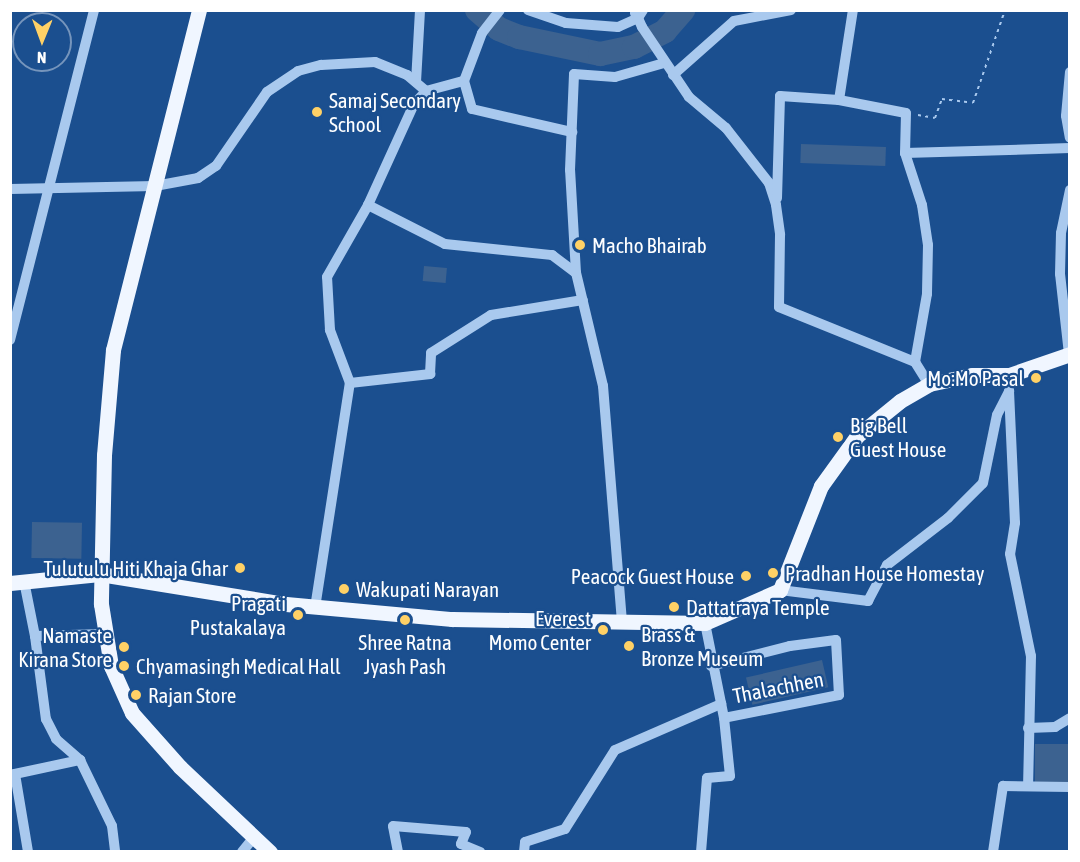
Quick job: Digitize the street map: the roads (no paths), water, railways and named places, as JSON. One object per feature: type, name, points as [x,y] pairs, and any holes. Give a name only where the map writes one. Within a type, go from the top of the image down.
[{"type":"main road","points":[[199,10],[113,350],[107,395],[100,574],[104,634],[122,692],[144,729],[270,852]]},
{"type":"main road","points":[[17,582],[100,574],[315,608],[532,623],[705,623],[780,590],[821,486],[857,436],[900,401],[928,384],[972,375],[1009,383],[1069,354]]},
{"type":"street","points":[[10,340],[47,187],[94,10]]},
{"type":"street","points":[[416,82],[420,10]]},
{"type":"street","points":[[500,10],[482,33],[464,81],[472,109],[572,132]]},
{"type":"street","points":[[528,10],[566,23],[593,26],[618,27],[639,16],[664,63],[689,97],[726,128],[754,160],[769,183],[776,205]]},
{"type":"street","points":[[673,75],[734,21],[791,10]]},
{"type":"street","points":[[839,100],[854,10]]},
{"type":"street","points":[[10,189],[155,186],[185,182],[207,173],[235,143],[267,92],[298,71],[321,65],[375,62],[393,67],[426,91]]},
{"type":"street","points":[[622,622],[603,386],[576,273],[570,191],[574,74],[615,77],[664,63]]},
{"type":"street","points":[[1070,72],[1066,116],[1070,138]]},
{"type":"street","points":[[315,608],[350,382],[330,330],[327,277],[368,205],[414,104],[426,91],[464,81]]},
{"type":"street","points":[[915,362],[927,294],[928,245],[922,205],[905,153],[906,113],[839,100],[780,96],[776,205],[779,307],[915,362],[928,384]]},
{"type":"street","points":[[905,153],[1070,148]]},
{"type":"street","points":[[1069,354],[1060,274],[1062,232],[1070,190]]},
{"type":"street","points":[[368,205],[445,244],[552,255],[576,273]]},
{"type":"street","points":[[350,382],[430,374],[431,353],[491,315],[583,300]]},
{"type":"street","points":[[780,590],[868,601],[888,565],[948,518],[983,483],[997,415],[1009,383]]},
{"type":"street","points":[[1009,383],[1015,523],[1010,554],[1031,656],[1028,786]]},
{"type":"street","points":[[17,582],[35,636],[46,720],[56,739],[80,760],[111,826],[115,852]]},
{"type":"street","points":[[701,852],[707,778],[730,776],[724,718],[711,666],[705,623]]},
{"type":"street","points":[[35,636],[104,634]]},
{"type":"street","name":"Thalachhen","points":[[711,666],[790,645],[836,640],[839,695],[724,718]]},
{"type":"street","points":[[525,852],[525,842],[565,829],[615,750],[721,704]]},
{"type":"street","points":[[1055,727],[1070,718]]},
{"type":"street","points":[[1028,728],[1070,725]]},
{"type":"street","points":[[28,852],[13,775],[80,760]]},
{"type":"street","points":[[993,852],[996,810],[1003,786],[1070,787]]},
{"type":"street","points":[[398,852],[393,826],[466,832],[462,844],[480,852]]},
{"type":"street","points":[[242,852],[254,837]]},
{"type":"water","points":[[801,144],[886,147],[885,166],[800,163]]},
{"type":"water","points":[[424,266],[447,268],[446,283],[423,281]]},
{"type":"water","points":[[32,522],[82,523],[81,559],[31,558]]},
{"type":"water","points":[[822,660],[828,687],[752,705],[746,678]]},
{"type":"water","points":[[1035,744],[1069,744],[1069,783],[1035,783]]},
{"type":"waterway","points":[[477,10],[499,29],[519,37],[600,54],[634,47],[665,31],[683,10]]},
{"type":"place","name":"Samaj Secondary School","points":[[317,112]]},
{"type":"place","name":"Macho Bhairab","points":[[580,245]]},
{"type":"place","name":"Mo:Mo Pasal","points":[[1036,378]]},
{"type":"place","name":"Big Bell Guest House","points":[[838,437]]},
{"type":"place","name":"Tulutulu Hiti Khaja Ghar","points":[[240,568]]},
{"type":"place","name":"Pradhan House Homestay","points":[[773,573]]},
{"type":"place","name":"Peacock Guest House","points":[[746,576]]},
{"type":"place","name":"Wakupati Narayan","points":[[344,589]]},
{"type":"place","name":"Dattatraya Temple","points":[[674,607]]},
{"type":"place","name":"Pragati Pustakalaya","points":[[298,615]]},
{"type":"place","name":"Shree Ratna Jyash Pash","points":[[405,620]]},
{"type":"place","name":"Everest Momo Center","points":[[603,630]]},
{"type":"place","name":"Brass & Bronze Museum","points":[[629,646]]},
{"type":"place","name":"Namaste Kirana Store","points":[[124,647]]},
{"type":"place","name":"Chyamasingh Medical Hall","points":[[124,666]]},
{"type":"place","name":"Rajan Store","points":[[136,695]]}]
